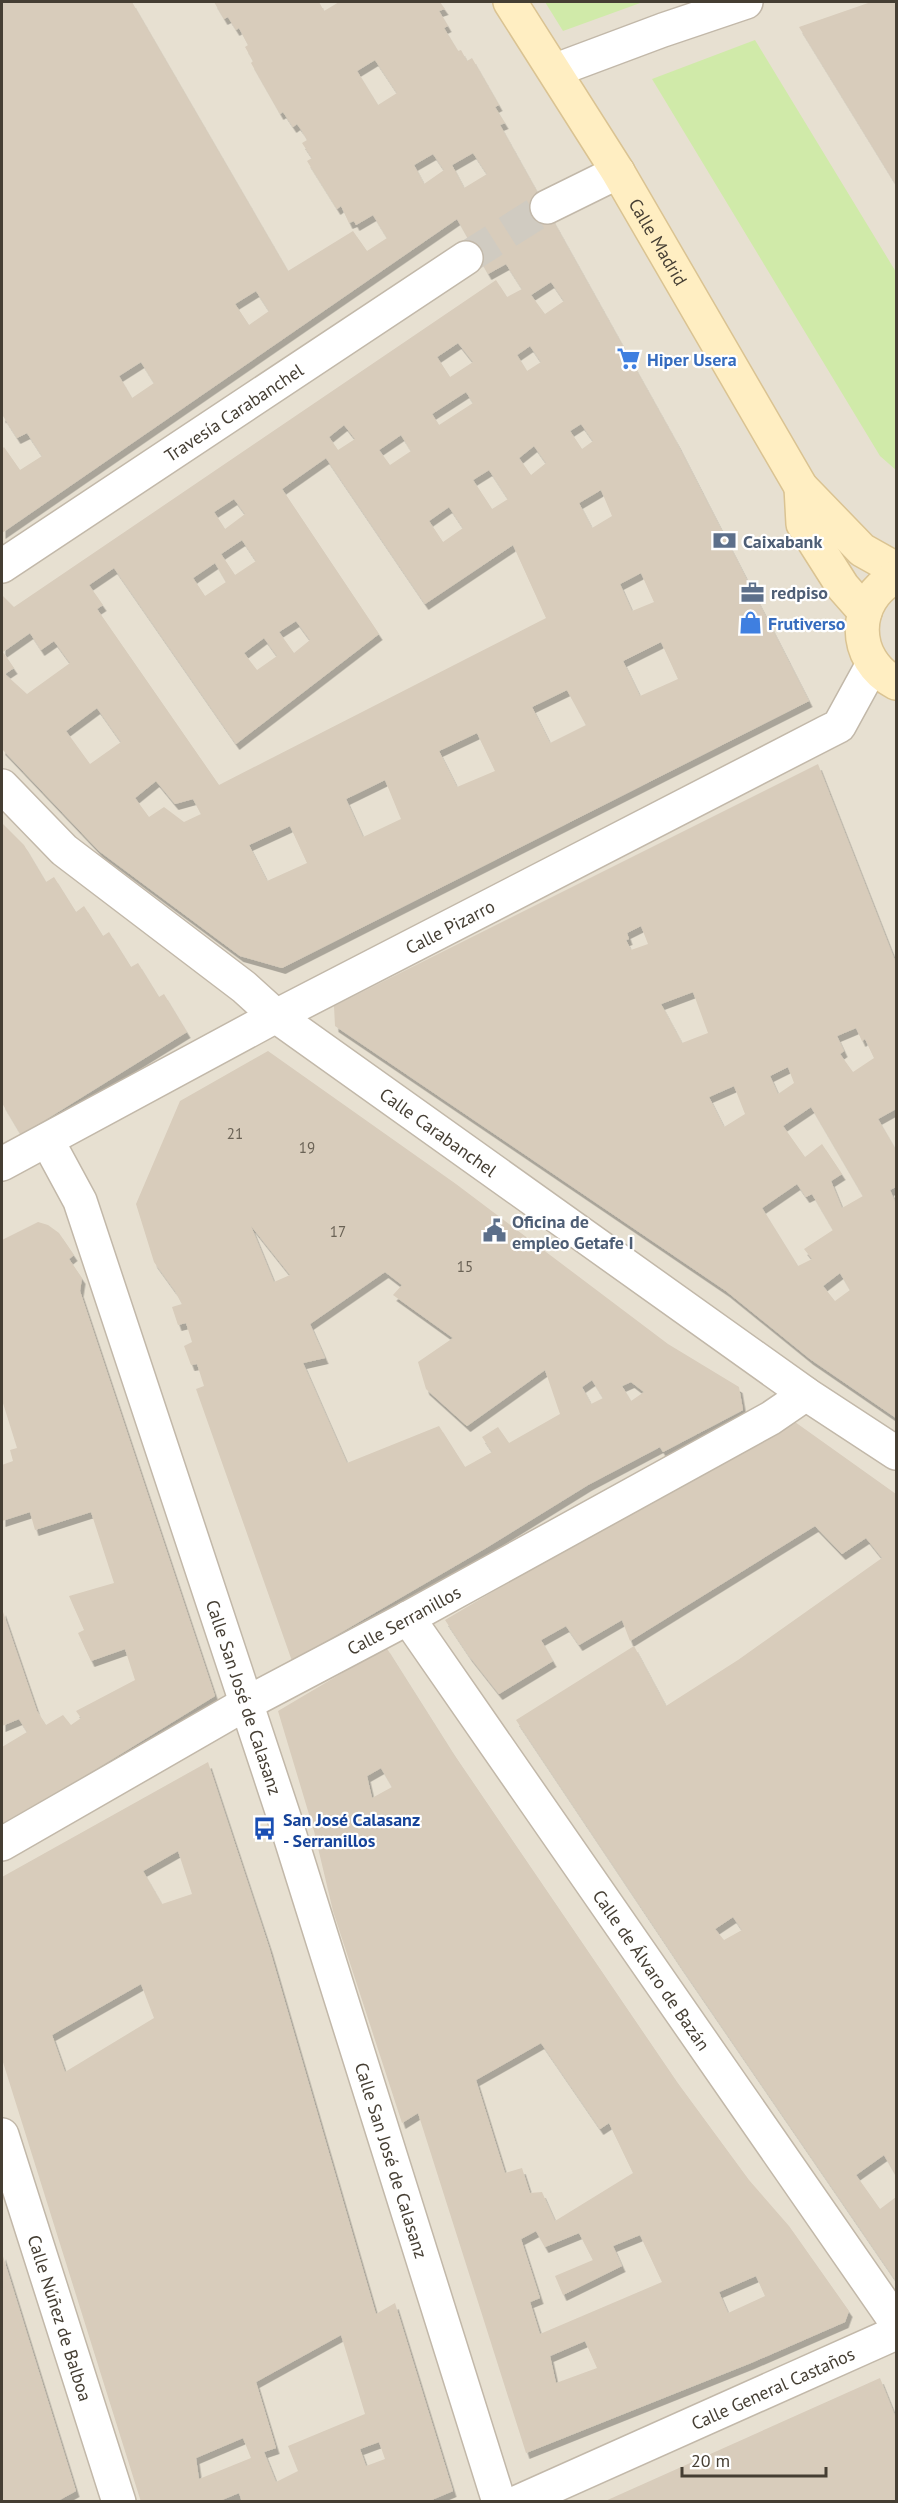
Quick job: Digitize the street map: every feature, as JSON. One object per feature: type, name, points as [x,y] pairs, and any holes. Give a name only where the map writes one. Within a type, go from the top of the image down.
[{"type":"street","name":"Calle Madrid","points":[[510,2],[556,70],[618,172],[801,487],[862,550],[897,569]]},
{"type":"street","points":[[556,70],[746,2]]},
{"type":"street","points":[[547,207],[618,172]]},
{"type":"street","name":"Travesía Carabanchel","points":[[2,566],[466,258]]},
{"type":"street","name":"Calle Madrid","points":[[801,487],[803,524],[843,588],[865,612]]},
{"type":"street","points":[[885,673],[865,648],[862,631],[865,612],[873,595],[885,583],[897,577]]},
{"type":"street","name":"Calle Pizarro","points":[[2,1164],[276,1016],[839,726],[885,673]]},
{"type":"street","name":"Calle Carabanchel","points":[[2,786],[64,850],[244,987],[276,1016],[806,1394],[897,1453]]},
{"type":"street","name":"Calle San José de Calasanz","points":[[47,1140],[80,1202],[247,1703],[499,2502]]},
{"type":"street","name":"Calle Serranillos","points":[[2,1844],[247,1703],[408,1618],[771,1418],[806,1394]]},
{"type":"street","name":"Calle de Álvaro de Bazán","points":[[408,1618],[897,2322]]},
{"type":"street","name":"Calle Núñez de Balboa","points":[[2,2135],[119,2502]]},
{"type":"street","name":"Calle General Castaños","points":[[518,2502],[897,2333]]},
{"type":"shaded area","points":[[2,2],[896,2],[896,2501],[2,2501]]},
{"type":"green space","points":[[545,2],[643,2],[563,31]]},
{"type":"green space","points":[[755,40],[896,272],[896,470],[880,456],[652,79]]},
{"type":"building","points":[[2,2],[132,2],[288,271],[353,231],[367,251],[387,238],[373,215],[356,225],[354,221],[349,223],[341,206],[337,209],[307,161],[312,158],[302,143],[307,140],[302,131],[297,124],[293,127],[283,112],[280,114],[251,63],[253,61],[245,47],[248,45],[239,28],[236,30],[228,17],[224,19],[214,2],[319,2],[324,11],[339,2],[440,2],[445,9],[439,11],[448,26],[444,28],[467,61],[472,58],[499,105],[495,107],[505,123],[500,125],[677,443],[809,701],[282,968],[240,956],[99,851],[2,749],[2,595],[14,607],[496,280],[507,297],[522,289],[506,264],[488,274],[457,219],[2,533],[2,449],[4,447],[20,470],[42,456],[27,433],[17,438],[3,416],[2,418]],"holes":[[[375,60],[397,93],[378,105],[357,71]],[[473,153],[487,174],[464,188],[452,165]],[[433,154],[444,170],[424,184],[414,165]],[[551,282],[564,301],[545,314],[531,295]],[[256,291],[269,311],[249,325],[235,304]],[[458,343],[473,362],[450,377],[437,357]],[[530,346],[541,362],[527,371],[517,355]],[[141,362],[154,383],[132,398],[119,376]],[[466,392],[473,403],[439,425],[432,414]],[[581,424],[593,441],[582,449],[570,431]],[[344,425],[355,439],[338,450],[329,437]],[[401,435],[411,451],[390,465],[379,450]],[[534,446],[546,463],[531,475],[519,458]],[[326,458],[425,604],[513,545],[546,618],[219,785],[97,609],[103,605],[89,585],[114,568],[236,744],[379,634],[282,489]],[[489,470],[508,499],[492,509],[473,480]],[[601,490],[612,516],[592,528],[579,503]],[[234,499],[245,514],[225,529],[214,512]],[[449,507],[463,528],[443,542],[429,521]],[[242,540],[256,561],[235,575],[221,554]],[[215,563],[226,582],[205,596],[193,578]],[[641,573],[654,602],[632,611],[620,584]],[[296,621],[310,640],[294,653],[279,632]],[[30,633],[41,650],[54,641],[70,663],[27,694],[5,674],[14,668],[3,652]],[[264,638],[277,656],[257,670],[244,653]],[[661,642],[678,679],[640,696],[623,661]],[[567,690],[586,725],[550,743],[532,707]],[[97,708],[121,742],[90,764],[66,731]],[[477,733],[495,771],[457,787],[439,751]],[[385,780],[401,819],[363,837],[346,799]],[[156,781],[175,804],[193,799],[201,814],[184,822],[164,807],[149,817],[135,798]],[[290,826],[307,863],[267,881],[249,845]]]},
{"type":"building","points":[[871,2],[896,2],[896,185],[799,27]]},
{"type":"building","points":[[818,764],[896,963],[896,1109],[878,1119],[896,1150],[896,1187],[890,1190],[896,1204],[896,1418],[810,1359],[726,1291],[335,1026],[334,1006]],"holes":[[[641,926],[648,944],[631,950],[626,940],[629,939],[627,933]],[[693,992],[708,1033],[682,1043],[661,1004]],[[856,1028],[862,1041],[865,1039],[874,1058],[853,1072],[840,1054],[844,1051],[837,1036]],[[788,1067],[794,1083],[778,1094],[770,1076]],[[734,1086],[745,1114],[724,1127],[709,1097]],[[811,1107],[863,1196],[842,1208],[831,1181],[842,1174],[822,1144],[805,1157],[783,1126]],[[797,1184],[806,1197],[812,1194],[833,1230],[804,1249],[812,1259],[798,1266],[762,1208]],[[840,1273],[850,1290],[835,1301],[823,1286]]]},
{"type":"building","points":[[2,823],[24,845],[46,882],[54,877],[76,912],[84,906],[103,936],[109,932],[131,967],[138,963],[159,997],[164,994],[187,1032],[21,1135],[2,1103]]},
{"type":"building","points":[[268,1051],[456,1184],[668,1344],[739,1387],[743,1410],[663,1452],[660,1447],[588,1485],[486,1548],[292,1661],[196,1389],[204,1386],[197,1364],[191,1365],[184,1346],[192,1342],[186,1323],[178,1325],[172,1307],[182,1304],[154,1262],[136,1204],[180,1101]],"holes":[[[251,1226],[290,1275],[274,1282]],[[385,1272],[402,1285],[393,1295],[453,1338],[418,1362],[426,1389],[467,1426],[545,1370],[560,1414],[509,1443],[498,1427],[482,1437],[492,1452],[465,1467],[439,1426],[347,1463],[303,1363],[325,1358],[310,1324]],[[592,1380],[603,1398],[591,1404],[582,1387]],[[631,1382],[644,1392],[631,1401],[622,1386]]]},
{"type":"building","points":[[38,1222],[48,1225],[59,1233],[74,1255],[69,1259],[82,1278],[80,1291],[215,1696],[2,1827],[2,1747],[27,1732],[19,1719],[2,1726],[2,1609],[37,1711],[46,1725],[63,1715],[71,1725],[81,1718],[76,1711],[135,1680],[125,1649],[91,1661],[78,1633],[84,1630],[69,1596],[114,1583],[91,1512],[35,1530],[30,1512],[2,1521],[2,1465],[13,1461],[10,1450],[17,1448],[2,1400],[2,1240]]},
{"type":"building","points":[[788,1417],[896,1494],[896,2176],[884,2155],[856,2175],[880,2209],[896,2197],[896,2281],[681,1967],[516,1720],[634,1646],[666,1706],[738,1660],[882,1558],[866,1538],[842,1554],[815,1526],[630,1641],[622,1620],[579,1645],[566,1626],[541,1640],[553,1661],[499,1694],[469,1656],[445,1620]],"holes":[[[733,1917],[742,1930],[724,1940],[715,1929]]]},
{"type":"building","points":[[386,1647],[453,1753],[677,2082],[749,2180],[789,2226],[849,2311],[845,2322],[751,2363],[526,2453],[418,2113],[402,2123],[333,1911],[314,1831],[278,1711]],"holes":[[[381,1768],[392,1787],[372,1798],[367,1776]],[[541,2043],[600,2129],[609,2123],[633,2173],[555,2221],[542,2192],[530,2193],[522,2168],[505,2173],[476,2080]],[[536,2231],[545,2247],[579,2233],[593,2260],[555,2276],[563,2295],[622,2266],[613,2246],[640,2235],[662,2282],[540,2334],[530,2302],[540,2298],[521,2239]],[[756,2276],[765,2296],[728,2313],[719,2292]],[[585,2341],[597,2368],[556,2383],[550,2356]]]},
{"type":"building","points":[[208,1762],[269,1947],[376,2314],[395,2303],[453,2491],[427,2502],[242,2502],[239,2493],[217,2502],[141,2502],[2,2059],[2,1877]],"holes":[[[178,1851],[192,1894],[162,1904],[143,1871]],[[141,1984],[154,2018],[65,2072],[52,2035]],[[341,2335],[365,2414],[288,2446],[298,2471],[276,2482],[264,2452],[276,2448],[256,2382]],[[243,2438],[251,2458],[199,2479],[196,2458]],[[379,2442],[385,2459],[366,2466],[360,2449]]]},
{"type":"building","points":[[2,2253],[76,2491],[56,2502],[2,2502]]},
{"type":"building","points":[[880,2378],[896,2418],[896,2502],[603,2502]]},
{"type":"tunnel","points":[[466,258],[547,207]]},
{"type":"place","name":"Hiper Usera","points":[[629,359]]},
{"type":"place","name":"Caixabank","points":[[725,541]]},
{"type":"place","name":"redpiso","points":[[753,592]]},
{"type":"place","name":"Frutiverso","points":[[750,623]]},
{"type":"place","name":"Oficina de empleo Getafe I","points":[[494,1231]]},
{"type":"place","name":"San José Calasanz - Serranillos","points":[[265,1829]]}]
